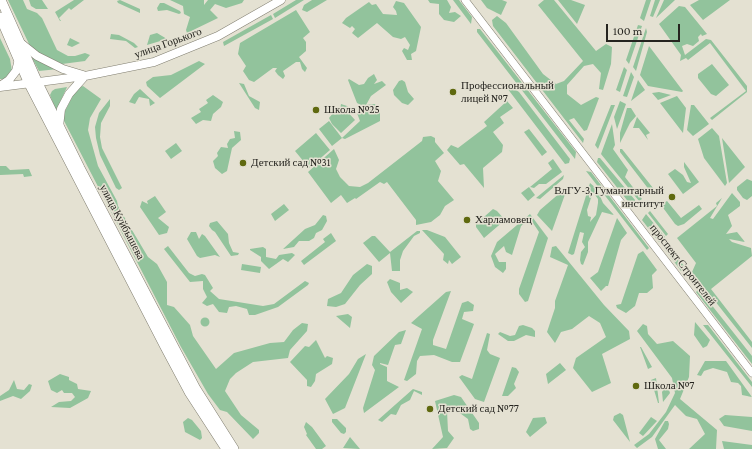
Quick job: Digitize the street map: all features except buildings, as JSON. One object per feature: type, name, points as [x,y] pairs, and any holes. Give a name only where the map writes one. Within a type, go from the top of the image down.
[{"type":"highway","name":"улица Куйбышева","points":[[1,0],[22,44],[34,83],[189,392],[226,449]]},
{"type":"highway","name":"улица Куйбышева","points":[[0,17],[19,59],[59,128],[196,389],[234,449]]},
{"type":"main road","name":"улица Горького","points":[[0,86],[85,76],[154,62],[184,51],[238,25],[281,0]]},
{"type":"main road","name":"проспект Строителей","points":[[465,0],[752,373]]},
{"type":"main road","points":[[22,44],[37,56],[63,69],[85,76],[71,91],[61,109],[58,121],[59,128]]},
{"type":"main road","points":[[0,86],[9,80],[16,71],[19,59]]},
{"type":"green space","points":[[8,0],[23,0],[27,9],[37,13],[42,18],[57,50],[68,56],[75,56],[85,53],[90,55],[85,61],[62,64],[35,51],[30,46]]},
{"type":"green space","points":[[29,0],[42,0],[48,9],[36,9],[31,6]]},
{"type":"green space","points":[[74,0],[84,0],[71,10],[69,8],[59,18],[60,21],[55,12]]},
{"type":"green space","points":[[120,0],[140,9],[140,13],[118,3],[117,1]]},
{"type":"green space","points":[[170,0],[204,0],[204,5],[208,0],[244,0],[242,3],[226,8],[215,4],[210,10],[218,18],[187,33],[186,30],[190,17],[184,14],[183,6]]},
{"type":"green space","points":[[296,0],[304,0],[275,18],[273,14]]},
{"type":"green space","points":[[312,0],[327,0],[307,12],[302,10],[304,5]]},
{"type":"green space","points":[[428,0],[447,0],[451,7],[449,13],[455,12],[461,16],[454,22],[444,20],[439,14],[439,4],[430,3]]},
{"type":"green space","points":[[453,0],[459,0],[472,17],[471,24]]},
{"type":"green space","points":[[481,0],[502,0],[507,2],[501,15],[487,8]]},
{"type":"green space","points":[[544,0],[554,0],[596,51],[606,44],[612,47],[611,64],[603,90],[599,89],[601,73],[593,64],[584,66],[567,85],[567,94],[581,105],[596,97],[599,98],[587,130],[584,131],[574,118],[569,120],[584,139],[583,143],[493,26],[492,20],[497,16],[506,23],[543,74],[556,84],[564,81],[583,61],[538,5]]},
{"type":"green space","points":[[558,0],[571,0],[585,5],[577,24]]},
{"type":"green space","points":[[646,0],[651,0],[644,21],[640,18]]},
{"type":"green space","points":[[655,0],[660,0],[653,17],[650,16]]},
{"type":"green space","points":[[664,0],[675,0],[656,18]]},
{"type":"green space","points":[[699,0],[730,0],[703,20],[690,5]]},
{"type":"green space","points":[[396,1],[404,3],[421,27],[416,51],[411,54],[412,60],[407,60],[402,51],[404,48],[408,50],[410,45],[405,37],[401,39],[393,37],[377,23],[358,38],[352,33],[355,29],[352,26],[350,28],[342,23],[346,18],[369,2],[372,5],[376,4],[383,14],[397,15],[393,7]]},
{"type":"green space","points":[[160,3],[164,3],[180,11],[181,13],[179,14],[167,10],[158,11],[157,8]]},
{"type":"green space","points":[[679,6],[685,7],[707,34],[702,36],[701,34],[698,37],[699,41],[693,46],[687,44],[682,46],[685,55],[706,39],[711,40],[747,86],[747,92],[712,120],[710,118],[746,91],[710,43],[688,60],[686,58],[680,61],[681,55],[659,24]]},
{"type":"green space","points":[[296,10],[310,32],[303,38],[306,42],[306,51],[299,57],[307,68],[305,72],[302,69],[300,62],[296,62],[283,71],[285,76],[283,79],[275,71],[277,68],[273,68],[254,82],[249,80],[243,71],[246,66],[238,54],[240,43]]},
{"type":"green space","points":[[271,15],[273,19],[224,46],[223,42]]},
{"type":"green space","points":[[638,25],[642,26],[629,64],[626,60]]},
{"type":"green space","points":[[646,28],[647,32],[636,71],[633,67]]},
{"type":"green space","points":[[477,29],[480,29],[576,152],[575,159],[477,32]]},
{"type":"green space","points":[[157,33],[167,39],[147,45],[150,35]]},
{"type":"green space","points":[[111,34],[119,35],[134,43],[138,47],[135,48],[126,41],[110,39]]},
{"type":"green space","points":[[0,38],[10,59],[13,77],[9,79],[0,79]]},
{"type":"green space","points":[[70,38],[80,43],[72,47],[67,45]]},
{"type":"green space","points":[[649,46],[683,91],[682,92],[648,86],[640,75]]},
{"type":"green space","points":[[31,56],[58,69],[39,71]]},
{"type":"green space","points":[[199,61],[205,64],[160,98],[147,86],[146,82],[153,77],[171,75]]},
{"type":"green space","points":[[712,64],[729,85],[716,96],[711,94],[698,78],[698,74]]},
{"type":"green space","points":[[624,67],[627,70],[620,92],[616,90]]},
{"type":"green space","points":[[631,72],[634,77],[627,97],[623,96]]},
{"type":"green space","points":[[374,74],[377,80],[374,84],[382,81],[386,85],[371,96],[366,105],[375,104],[380,111],[380,121],[345,139],[342,138],[360,121],[357,113],[365,107],[357,103],[348,80],[349,79],[359,85],[364,84],[368,78]]},
{"type":"green space","points":[[402,80],[405,82],[408,92],[414,99],[408,105],[402,103],[394,95],[393,90],[399,81]]},
{"type":"green space","points":[[638,80],[645,90],[631,101]]},
{"type":"green space","points":[[239,83],[244,84],[249,96],[260,102],[259,110],[255,108]]},
{"type":"green space","points":[[83,86],[101,99],[90,118],[88,130],[98,166],[123,215],[148,257],[157,264],[167,282],[167,305],[174,307],[190,325],[193,336],[216,369],[234,353],[270,343],[284,342],[293,330],[302,323],[308,324],[307,331],[290,350],[288,358],[253,362],[236,373],[230,379],[225,391],[241,415],[259,430],[259,433],[253,439],[227,412],[220,410],[208,394],[181,347],[62,117],[76,89]]},
{"type":"green space","points":[[67,87],[57,109],[55,108],[50,95],[52,91]]},
{"type":"green space","points":[[507,88],[513,88],[519,92],[570,159],[569,163],[565,164]]},
{"type":"green space","points":[[140,89],[155,103],[150,106],[149,99],[139,97],[135,104],[129,102],[134,94]]},
{"type":"green space","points":[[659,92],[671,95],[658,100],[652,93]]},
{"type":"green space","points":[[213,95],[223,102],[221,107],[213,114],[211,121],[203,120],[196,124],[191,118],[201,112],[199,109],[208,103],[206,100]]},
{"type":"green space","points":[[677,96],[686,108],[683,133],[660,103]]},
{"type":"green space","points":[[110,99],[110,106],[101,123],[100,137],[102,148],[122,188],[119,190],[116,188],[100,155],[96,138],[95,127],[99,113]]},
{"type":"green space","points":[[507,101],[513,108],[500,117],[504,123],[493,132],[503,145],[502,152],[483,168],[484,188],[464,164],[460,165],[447,150],[451,145],[458,148],[487,126],[484,122]]},
{"type":"green space","points":[[620,101],[626,104],[617,129],[614,117]]},
{"type":"green space","points":[[341,104],[349,108],[343,109],[343,112],[346,110],[355,120],[341,133],[332,124],[329,118],[333,113],[340,110]]},
{"type":"green space","points":[[611,105],[615,105],[598,149],[595,145]]},
{"type":"green space","points":[[691,105],[694,105],[709,124],[693,136],[687,130]]},
{"type":"green space","points":[[627,108],[631,108],[636,116],[630,123],[620,143],[620,133]]},
{"type":"green space","points":[[637,117],[650,133],[646,135],[648,140],[639,128],[633,128]]},
{"type":"green space","points":[[329,121],[342,138],[332,146],[319,129]]},
{"type":"green space","points":[[612,124],[615,145],[613,149],[628,170],[625,177],[642,199],[639,201],[601,154]]},
{"type":"green space","points":[[712,128],[719,136],[727,183],[725,186],[704,158],[698,139]]},
{"type":"green space","points":[[529,129],[547,152],[542,156],[524,132]]},
{"type":"green space","points":[[234,131],[240,132],[241,140],[232,148],[227,171],[222,174],[215,168],[213,161],[218,156],[217,153],[221,147],[228,148],[227,144],[230,139],[235,138]]},
{"type":"green space","points":[[316,133],[330,150],[309,168],[295,151]]},
{"type":"green space","points":[[431,136],[435,138],[435,142],[444,153],[435,161],[441,171],[438,181],[454,200],[445,206],[440,215],[431,222],[416,225],[416,220],[387,182],[384,184],[380,182],[356,199],[355,198],[347,203],[341,195],[331,203],[308,172],[334,149],[339,160],[336,169],[340,177],[349,186],[360,187],[368,183],[422,141],[423,137]]},
{"type":"green space","points":[[722,138],[745,167],[729,183]]},
{"type":"green space","points":[[176,143],[182,151],[171,159],[165,151]]},
{"type":"green space","points":[[620,149],[622,149],[653,188],[653,191],[650,191],[620,152]]},
{"type":"green space","points":[[598,158],[600,158],[635,200],[634,204],[630,204],[597,162]]},
{"type":"green space","points":[[553,159],[562,172],[546,184],[539,184],[534,188],[530,187],[552,169],[548,163]]},
{"type":"green space","points":[[684,162],[699,182],[683,194],[668,174],[675,169],[683,175],[687,182],[691,183],[684,167]]},
{"type":"green space","points":[[0,166],[6,166],[10,170],[29,169],[32,176],[24,177],[23,174],[0,175]]},
{"type":"green space","points":[[586,171],[591,172],[649,248],[647,250]]},
{"type":"green space","points":[[564,175],[563,179],[540,199],[536,198]]},
{"type":"green space","points":[[747,179],[752,181],[752,196],[747,200],[743,198],[737,190],[737,187]]},
{"type":"green space","points":[[590,183],[597,189],[603,203],[614,215],[602,212],[588,242],[588,252],[583,265],[581,264],[580,260],[581,252],[585,247],[582,242],[584,233],[580,232],[574,254],[572,255],[568,253]],"holes":[[[593,192],[598,199],[596,215],[590,222],[591,217],[588,216],[587,210]]]},
{"type":"green space","points":[[568,186],[552,231],[537,215],[540,210]]},
{"type":"green space","points":[[529,187],[535,195],[528,201],[521,193]]},
{"type":"green space","points":[[732,193],[740,202],[740,206],[728,215],[732,226],[726,234],[737,232],[745,242],[729,239],[732,242],[751,248],[752,256],[711,289],[752,342],[752,348],[692,272],[696,263],[677,238],[717,206],[716,203],[722,198],[710,218],[713,219]]},
{"type":"green space","points":[[155,196],[166,212],[158,218],[169,227],[167,233],[159,235],[140,207],[142,201],[148,204],[147,201]]},
{"type":"green space","points":[[667,201],[681,218],[699,205],[702,209],[684,224],[678,226],[661,205]]},
{"type":"green space","points":[[284,204],[289,210],[275,221],[271,214]]},
{"type":"green space","points":[[493,209],[497,211],[505,220],[484,238],[476,227],[476,224]]},
{"type":"green space","points":[[650,211],[668,234],[666,236],[648,213]]},
{"type":"green space","points":[[530,214],[548,238],[528,301],[525,302],[519,294],[519,289],[539,232],[531,220],[528,220],[521,226],[512,255],[506,252],[504,246],[495,254],[499,262],[506,262],[506,269],[503,273],[495,267],[491,256],[497,242]]},
{"type":"green space","points":[[646,214],[665,237],[659,242],[642,220]]},
{"type":"green space","points":[[323,215],[326,216],[327,221],[322,230],[316,233],[314,238],[309,241],[299,241],[294,247],[283,249],[305,229],[315,225]]},
{"type":"green space","points":[[617,218],[627,233],[621,240],[608,286],[601,291],[590,278],[598,272]]},
{"type":"green space","points":[[217,221],[228,234],[229,243],[233,252],[239,253],[238,255],[231,256],[215,232],[209,226],[210,223]]},
{"type":"green space","points":[[422,230],[427,230],[445,237],[461,257],[452,264],[449,260],[448,264],[443,260],[444,254]]},
{"type":"green space","points":[[417,231],[420,231],[420,233],[414,236],[403,251],[400,260],[400,271],[392,271],[390,253],[379,262],[363,243],[372,236],[375,236],[390,252]]},
{"type":"green space","points":[[191,232],[196,232],[199,239],[202,234],[205,236],[220,257],[215,255],[200,258],[197,256],[187,239]]},
{"type":"green space","points":[[331,233],[336,241],[304,265],[301,261],[325,242],[323,239]]},
{"type":"green space","points":[[668,244],[684,266],[684,270],[681,271],[664,248],[664,245]]},
{"type":"green space","points":[[168,246],[189,273],[195,276],[202,274],[205,275],[213,288],[210,291],[219,299],[263,306],[274,304],[305,281],[309,283],[278,307],[255,315],[249,315],[247,309],[236,306],[229,307],[227,313],[219,312],[213,304],[207,306],[202,303],[207,297],[203,289],[203,281],[190,282],[164,249]]},
{"type":"green space","points":[[556,246],[604,305],[629,331],[630,339],[602,354],[611,383],[592,392],[573,368],[576,358],[606,337],[600,323],[589,316],[572,329],[561,332],[555,343],[547,332],[555,308],[555,301],[568,265],[550,257],[552,247]]},
{"type":"green space","points":[[263,247],[266,249],[266,257],[276,259],[279,255],[292,253],[295,255],[288,262],[283,259],[269,269],[261,261],[261,257],[250,250]]},
{"type":"green space","points":[[643,251],[657,270],[652,275],[653,288],[647,293],[639,293],[635,306],[626,313],[617,308],[616,305],[621,304],[638,254]]},
{"type":"green space","points":[[242,264],[261,267],[260,273],[241,270]]},
{"type":"green space","points":[[367,264],[372,266],[372,274],[360,285],[345,304],[336,307],[327,306],[328,299],[341,293],[353,275]]},
{"type":"green space","points":[[390,279],[400,283],[400,290],[407,288],[413,292],[401,303],[391,292],[387,282]]},
{"type":"green space","points":[[699,289],[752,356],[752,364],[696,292]]},
{"type":"green space","points":[[451,291],[433,340],[433,345],[446,349],[462,303],[468,301],[474,305],[473,311],[464,312],[462,319],[474,324],[460,362],[452,362],[434,355],[420,356],[417,361],[416,374],[407,381],[404,380],[422,329],[411,323],[446,292]]},
{"type":"green space","points":[[348,314],[352,317],[350,328],[336,316]]},
{"type":"green space","points":[[203,318],[207,318],[209,322],[207,326],[203,326],[201,324],[201,320]]},
{"type":"green space","points":[[695,322],[710,340],[707,346],[703,348],[694,335]]},
{"type":"green space","points":[[643,324],[647,326],[648,334],[657,344],[673,341],[690,356],[689,377],[680,399],[717,430],[716,449],[689,449],[705,434],[697,419],[686,416],[675,405],[652,437],[637,448],[634,445],[649,434],[666,412],[675,393],[672,378],[637,331]]},
{"type":"green space","points":[[523,325],[532,328],[535,331],[535,337],[526,335],[514,341],[508,341],[498,334],[500,332],[510,336],[515,335],[519,326]]},
{"type":"green space","points":[[703,325],[708,325],[752,382],[752,387]]},
{"type":"green space","points":[[406,330],[401,344],[395,345],[388,365],[380,363],[387,367],[387,381],[399,387],[364,413],[363,408],[375,370],[372,365],[374,356],[399,332]]},
{"type":"green space","points":[[487,333],[490,334],[487,350],[490,354],[500,358],[484,402],[475,399],[459,377],[462,375],[472,379]]},
{"type":"green space","points":[[316,340],[325,358],[327,356],[333,358],[332,364],[316,374],[315,381],[311,387],[307,386],[307,380],[290,362],[305,346],[309,347]]},
{"type":"green space","points":[[640,347],[652,367],[648,369]]},
{"type":"green space","points":[[366,354],[345,408],[333,414],[325,399],[349,374],[358,359]]},
{"type":"green space","points":[[705,361],[726,361],[752,397],[742,395],[741,386],[738,383],[731,382],[727,372],[713,368],[704,371],[701,376],[697,375]]},
{"type":"green space","points":[[560,363],[566,370],[548,384],[546,374]]},
{"type":"green space","points":[[512,367],[516,368],[519,372],[514,384],[516,388],[508,396],[502,396]]},
{"type":"green space","points":[[60,374],[69,377],[69,380],[77,384],[78,389],[91,391],[88,398],[70,408],[51,407],[59,402],[71,401],[75,397],[72,393],[64,393],[62,390],[57,393],[51,390],[48,381]]},
{"type":"green space","points":[[656,378],[659,403],[651,380]]},
{"type":"green space","points":[[14,380],[17,389],[24,390],[29,384],[32,385],[30,391],[21,399],[13,396],[0,401],[0,396],[9,390]]},
{"type":"green space","points":[[667,384],[670,393],[663,402],[662,392]]},
{"type":"green space","points":[[413,389],[422,392],[422,395],[414,391],[410,400],[401,405],[396,415],[391,414],[382,422],[378,420]]},
{"type":"green space","points":[[454,395],[461,397],[479,423],[479,429],[473,431],[470,429],[468,419],[453,408],[447,411],[448,431],[454,438],[447,448],[432,449],[443,437],[435,401]]},
{"type":"green space","points":[[620,413],[623,415],[630,442],[613,420],[614,416]]},
{"type":"green space","points":[[725,415],[752,417],[752,431],[724,426],[719,419]]},
{"type":"green space","points":[[545,417],[547,423],[530,437],[526,432],[533,418]]},
{"type":"green space","points":[[651,417],[657,421],[643,436],[639,433]]},
{"type":"green space","points":[[188,418],[192,420],[201,431],[202,438],[200,440],[185,432],[183,422]]},
{"type":"green space","points":[[332,419],[337,419],[346,428],[346,432],[344,434],[341,433],[332,422]]},
{"type":"green space","points":[[665,421],[668,421],[668,429],[659,440],[666,449],[658,449],[655,439]]},
{"type":"green space","points":[[306,422],[312,427],[326,446],[322,449],[316,449],[306,435],[307,434],[304,427]]},
{"type":"green space","points":[[350,437],[360,449],[343,448]]},
{"type":"green space","points":[[722,441],[752,445],[752,449],[724,449]]},
{"type":"place","name":"Профессиональный лицей №7","points":[[453,92]]},
{"type":"place","name":"Школа №25","points":[[316,110]]},
{"type":"place","name":"Детский сад №31","points":[[243,163]]},
{"type":"place","name":"ВлГУ-3, Гуманитарный институт","points":[[672,197]]},
{"type":"place","name":"Харламовец","points":[[467,220]]},
{"type":"place","name":"Школа №7","points":[[636,386]]},
{"type":"place","name":"Детский сад №77","points":[[430,409]]}]
